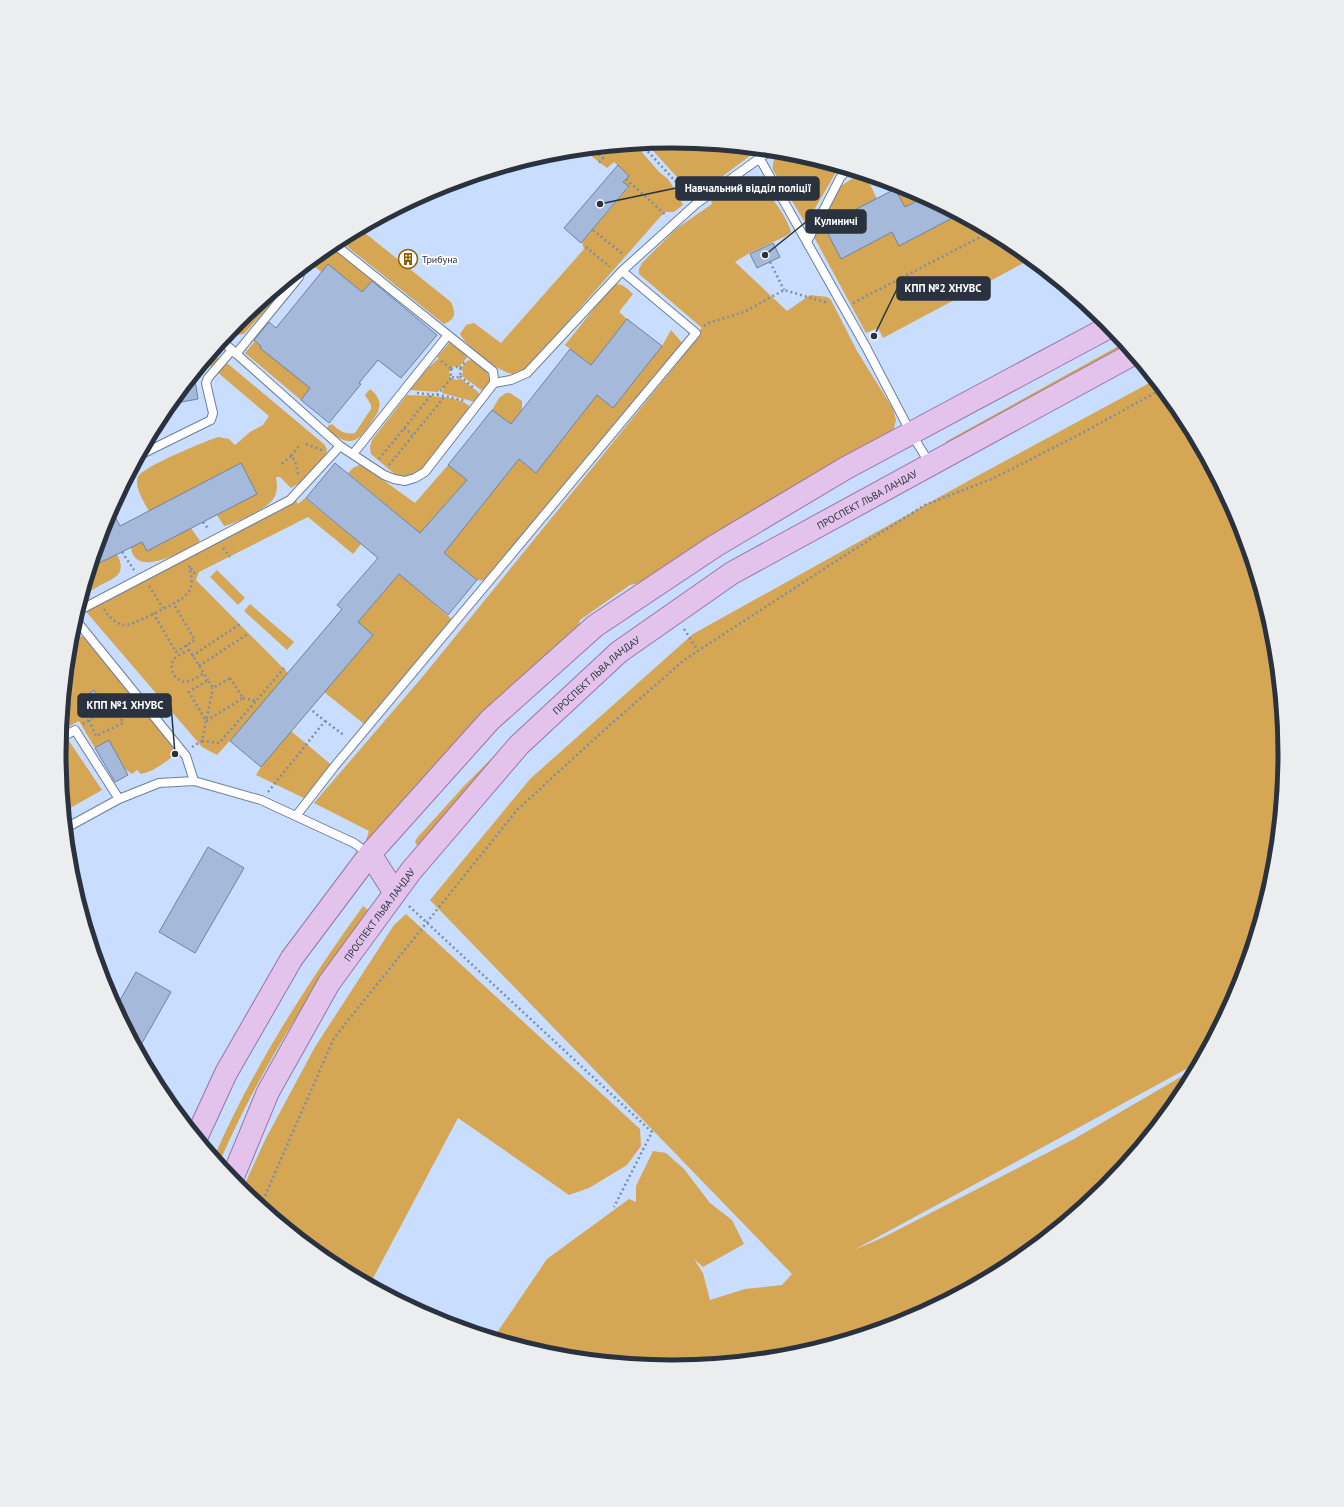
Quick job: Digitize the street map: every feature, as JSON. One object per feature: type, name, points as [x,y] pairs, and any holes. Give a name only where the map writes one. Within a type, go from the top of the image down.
[{"type":"main road","points":[[199,1132],[226,1073],[292,958],[370,854],[490,720],[595,626],[714,546],[846,468],[1105,329]]},
{"type":"main road","name":"ПРОСПЕКТ ЛЬВА ЛАНДАУ","points":[[235,1173],[268,1092],[329,983],[411,871],[519,745],[619,652],[732,573],[1130,356]]},
{"type":"main road","points":[[370,854],[395,893]]},
{"type":"lane","points":[[494,383],[511,380],[527,373],[620,272],[632,261],[696,204],[765,155]]},
{"type":"lane","points":[[760,159],[930,464]]},
{"type":"lane","points":[[807,242],[844,173]]},
{"type":"lane","points":[[225,344],[340,446],[372,467],[394,480],[405,481],[415,478],[425,472],[494,383],[494,375],[490,368],[339,248]]},
{"type":"lane","points":[[296,816],[314,791],[696,333],[620,272]]},
{"type":"lane","points":[[146,452],[211,420],[213,413],[206,383],[208,378],[234,352],[300,275]]},
{"type":"lane","points":[[353,454],[448,335]]},
{"type":"lane","points":[[85,607],[290,500],[340,446]]},
{"type":"lane","points":[[80,626],[186,756],[194,781]]},
{"type":"lane","points":[[66,735],[75,730],[119,800]]},
{"type":"lane","points":[[70,826],[119,800],[159,783],[194,781],[261,800],[354,843],[370,854]]},
{"type":"path","points":[[645,149],[696,204]]},
{"type":"path","points":[[596,153],[603,158],[598,163]]},
{"type":"path","points":[[626,179],[675,223]]},
{"type":"path","points":[[888,188],[890,192]]},
{"type":"path","points":[[593,230],[632,261]]},
{"type":"path","points":[[696,333],[708,323],[744,312],[784,290],[844,308],[984,235]]},
{"type":"path","points":[[586,246],[620,272]]},
{"type":"path","points":[[770,262],[784,290]]},
{"type":"path","points":[[452,377],[450,371],[452,368],[456,367],[460,368],[462,371],[460,376]]},
{"type":"path","points":[[452,377],[456,378],[460,376]]},
{"type":"path","points":[[460,376],[484,396]]},
{"type":"path","points":[[437,394],[452,377]]},
{"type":"path","points":[[263,1201],[334,1038],[517,810],[602,732],[684,660],[844,556],[926,505],[994,478],[1084,432],[1158,391]]},
{"type":"path","points":[[402,392],[437,394],[477,404]]},
{"type":"path","points":[[372,467],[432,394]]},
{"type":"path","points":[[383,474],[445,396]]},
{"type":"path","points":[[404,428],[413,435]]},
{"type":"path","points":[[282,464],[299,446]]},
{"type":"path","points":[[290,456],[295,461],[300,489]]},
{"type":"path","points":[[122,552],[163,608]]},
{"type":"path","points":[[184,556],[195,574]]},
{"type":"path","points":[[98,600],[115,621],[124,625],[133,624],[183,598],[190,589],[192,579],[189,566]]},
{"type":"path","points":[[152,613],[176,652],[196,640],[173,603]]},
{"type":"path","points":[[192,656],[240,624]]},
{"type":"path","points":[[684,629],[698,651]]},
{"type":"path","points":[[199,666],[249,633]]},
{"type":"path","points":[[186,646],[213,688],[202,741]]},
{"type":"path","points":[[189,650],[175,658],[172,662],[174,676],[178,680],[189,682],[204,673]]},
{"type":"path","points":[[183,753],[202,741],[219,743],[284,668]]},
{"type":"path","points":[[213,688],[230,678],[243,698],[256,701]]},
{"type":"path","points":[[206,721],[188,692],[208,680]]},
{"type":"path","points":[[75,730],[133,691]]},
{"type":"path","points":[[206,721],[243,698]]},
{"type":"path","points":[[89,720],[96,736],[124,724],[114,703]]},
{"type":"path","points":[[310,709],[354,743]]},
{"type":"path","points":[[261,800],[325,721]]},
{"type":"path","points":[[395,893],[652,1132],[614,1207]]},
{"type":"shaded area","points":[[639,149],[659,172],[668,179],[683,205],[674,212],[665,212],[660,217],[527,367],[515,374],[502,370],[476,352],[460,334],[466,325],[474,323],[501,343],[584,249],[582,242],[629,187],[623,182],[629,176],[614,162],[607,168],[588,154]]},
{"type":"shaded area","points":[[651,149],[712,149],[753,153],[695,197]]},
{"type":"shaded area","points":[[777,157],[790,159],[837,171],[806,224],[773,170],[774,159]]},
{"type":"shaded area","points":[[855,177],[868,180],[877,199],[824,226],[841,259],[892,232],[899,246],[954,217],[1009,250],[1026,262],[883,338],[878,328],[866,333],[814,237],[839,187]]},
{"type":"shaded area","points":[[752,183],[757,186],[757,190],[761,192],[764,191],[768,194],[776,204],[784,216],[791,232],[735,262],[787,311],[810,295],[827,297],[831,300],[857,351],[893,409],[896,420],[893,433],[651,581],[630,585],[580,620],[577,636],[375,839],[366,840],[369,831],[314,803],[424,675],[684,355],[682,351],[486,581],[477,580],[444,553],[519,459],[536,473],[597,395],[613,408],[662,346],[671,330],[685,346],[702,328],[639,274],[639,269],[642,263],[676,229],[712,204],[711,200],[720,192],[740,184]]},
{"type":"shaded area","points":[[896,191],[918,200],[905,207]]},
{"type":"shaded area","points":[[364,232],[451,302],[454,310],[454,316],[451,320],[444,324],[344,244]]},
{"type":"shaded area","points":[[336,250],[373,281],[362,292],[328,264],[322,272],[313,266]]},
{"type":"shaded area","points":[[616,284],[623,286],[633,294],[619,312],[627,319],[591,365],[565,345],[608,291]]},
{"type":"shaded area","points":[[277,294],[274,300],[244,334],[235,335],[243,325]]},
{"type":"shaded area","points":[[255,341],[310,388],[301,400],[245,353]]},
{"type":"shaded area","points":[[450,342],[454,342],[468,354],[466,359],[459,367],[449,367],[450,378],[457,380],[460,378],[478,392],[480,396],[475,402],[442,393],[443,389],[440,389],[438,392],[410,390],[427,369],[439,358],[437,357]]},
{"type":"shaded area","points":[[1120,345],[1125,351],[944,445],[947,441]]},
{"type":"shaded area","points":[[221,358],[325,445],[327,450],[326,454],[303,481],[291,488],[280,477],[276,477],[277,491],[272,501],[260,510],[237,522],[224,526],[217,515],[257,494],[241,463],[149,511],[137,485],[138,477],[150,467],[188,449],[218,437],[229,439],[235,445],[250,432],[263,425],[269,416],[209,365],[212,359]]},
{"type":"shaded area","points":[[474,358],[488,374],[489,382],[484,392],[462,376],[463,372],[461,368],[468,360],[469,361]]},
{"type":"shaded area","points":[[1151,382],[1176,417],[1216,485],[1246,559],[1266,635],[1273,674],[1277,714],[1277,793],[1273,833],[1266,872],[1246,948],[1216,1022],[1197,1057],[1191,1066],[854,1250],[884,1237],[1074,1139],[1186,1074],[1153,1122],[1128,1153],[1101,1182],[1072,1209],[1009,1257],[940,1297],[904,1313],[829,1339],[790,1348],[712,1358],[672,1360],[593,1354],[554,1348],[497,1333],[547,1259],[629,1199],[636,1202],[636,1186],[653,1151],[666,1153],[684,1169],[710,1203],[732,1220],[744,1244],[703,1267],[694,1259],[703,1273],[710,1300],[745,1289],[782,1285],[792,1274],[430,900],[530,779],[693,634],[979,475]]},
{"type":"shaded area","points":[[370,389],[378,398],[379,406],[376,415],[363,433],[353,441],[348,441],[330,433],[327,429],[328,426],[332,424],[342,432],[355,433],[371,409],[371,405],[365,395]]},
{"type":"shaded area","points":[[506,393],[510,393],[522,401],[522,411],[511,424],[492,410],[499,398]]},
{"type":"shaded area","points":[[407,395],[450,398],[465,403],[470,407],[424,471],[416,475],[398,477],[371,454],[370,447],[372,440]]},
{"type":"shaded area","points":[[361,464],[415,503],[448,465],[467,480],[420,533],[348,473],[353,468]]},
{"type":"shaded area","points":[[293,497],[298,504],[305,498],[361,544],[353,554],[308,517],[199,572],[196,580],[289,674],[217,755],[202,747],[84,609],[85,607]]},
{"type":"shaded area","points":[[134,527],[147,551],[191,528],[200,541],[184,551],[162,560],[151,562],[142,561],[135,557],[131,548]]},
{"type":"shaded area","points":[[117,554],[121,567],[120,571],[115,577],[88,592],[96,564]]},
{"type":"shaded area","points":[[217,570],[245,598],[238,605],[210,577]]},
{"type":"shaded area","points":[[399,574],[455,622],[368,727],[324,692],[373,635],[358,622]]},
{"type":"shaded area","points":[[250,604],[294,642],[287,650],[244,611]]},
{"type":"shaded area","points":[[78,635],[87,639],[170,741],[173,756],[146,773],[141,774],[137,770],[132,774],[124,768],[109,740],[95,748],[79,721],[67,728],[71,674]]},
{"type":"shaded area","points":[[534,716],[420,845],[417,845],[415,842],[417,838],[465,785]]},
{"type":"shaded area","points":[[291,731],[334,767],[308,800],[256,775]]},
{"type":"shaded area","points":[[66,737],[102,790],[69,809]]},
{"type":"shaded area","points":[[363,906],[368,910],[299,1013],[274,1055],[239,1119],[221,1158],[216,1153],[229,1124],[263,1059],[301,997]]},
{"type":"shaded area","points":[[406,914],[640,1129],[641,1146],[627,1165],[589,1188],[569,1195],[458,1118],[372,1280],[335,1257],[303,1234],[272,1209],[245,1184],[265,1140],[315,1047],[394,925]]},
{"type":"building","points":[[618,165],[629,176],[623,182],[629,186],[581,243],[564,228]]},
{"type":"building","points":[[893,190],[896,191],[905,207],[918,200],[954,217],[899,246],[892,232],[841,259],[824,226]]},
{"type":"building","points":[[773,243],[780,257],[757,268],[750,254]]},
{"type":"building","points":[[328,264],[362,292],[372,281],[437,335],[401,378],[378,360],[359,383],[361,384],[329,423],[301,400],[310,388],[260,348],[261,346],[254,340],[269,322],[276,328]]},
{"type":"building","points":[[627,319],[662,346],[613,408],[597,395],[536,473],[519,459],[444,553],[477,580],[448,615],[399,574],[358,622],[373,635],[261,767],[230,741],[342,609],[337,605],[378,558],[306,498],[335,463],[420,533],[467,480],[448,465],[492,410],[511,424],[570,349],[591,365]]},
{"type":"building","points":[[195,380],[198,399],[178,402]]},
{"type":"building","points":[[241,463],[257,494],[147,551],[142,542],[96,564],[115,516],[120,526]]},
{"type":"building","points":[[94,690],[102,701],[87,712],[78,701]]},
{"type":"building","points":[[109,740],[128,775],[115,782],[95,748]]},
{"type":"building","points":[[208,847],[244,868],[195,953],[159,932]]},
{"type":"building","points":[[136,972],[171,992],[141,1045],[128,1022],[119,1002]]},
{"type":"place","name":"Навчальний відділ поліції","points":[[600,204]]},
{"type":"place","name":"Кулиничі","points":[[765,255]]},
{"type":"place","name":"Трибуна","points":[[408,259]]},
{"type":"place","name":"КПП №2 ХНУВС","points":[[874,336]]},
{"type":"place","name":"КПП №1 ХНУВС","points":[[175,754]]}]
